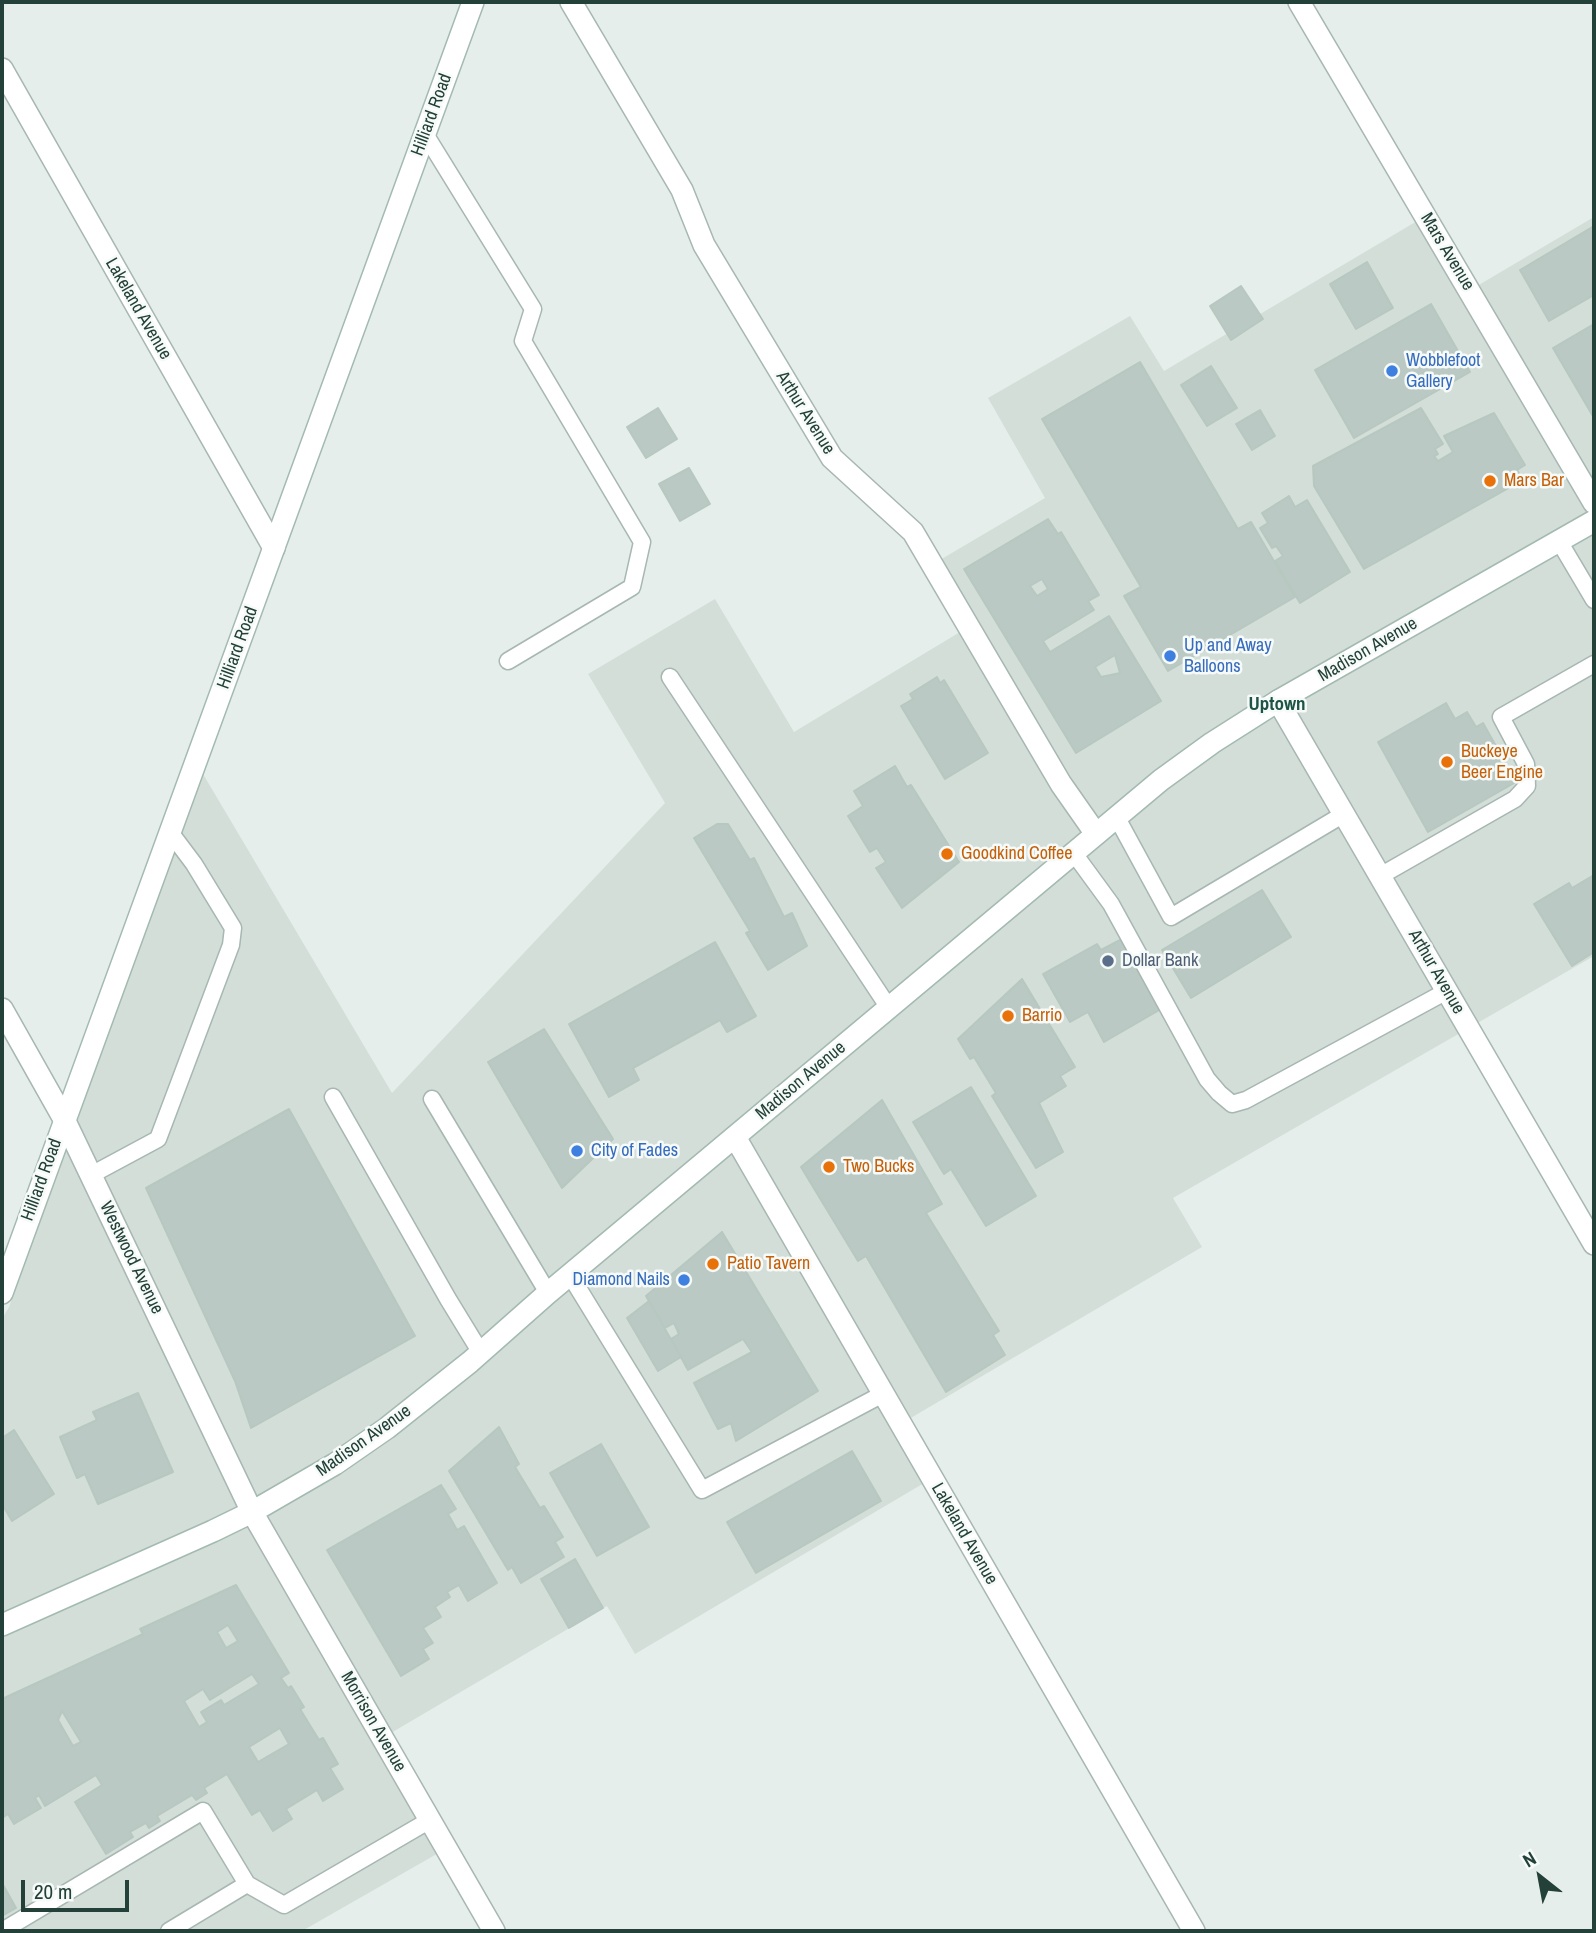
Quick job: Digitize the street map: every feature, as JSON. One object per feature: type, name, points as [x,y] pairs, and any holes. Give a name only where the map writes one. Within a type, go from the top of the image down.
[{"type":"street","name":"Hilliard Road","points":[[2,1293],[473,2]]},
{"type":"street","name":"Arthur Avenue","points":[[571,2],[682,190],[704,245],[832,458],[914,531],[1060,784],[1096,834]]},
{"type":"street","name":"Mars Avenue","points":[[1299,2],[1594,503]]},
{"type":"street","name":"Lakeland Avenue","points":[[2,69],[274,548]]},
{"type":"street","name":"Madison Avenue","points":[[2,1625],[252,1512],[335,1464],[387,1428],[481,1353],[548,1293],[1161,780],[1212,743],[1278,701],[1594,521]]},
{"type":"street","name":"Arthur Avenue","points":[[1278,701],[1594,1244]]},
{"type":"street","name":"Westwood Avenue","points":[[2,1009],[64,1119],[252,1512]]},
{"type":"street","name":"Lakeland Avenue","points":[[735,1137],[1194,1931]]},
{"type":"street","name":"Morrison Avenue","points":[[252,1512],[494,1931]]},
{"type":"lane","points":[[425,134],[533,309],[523,341],[642,542],[632,587],[508,661]]},
{"type":"lane","points":[[1559,541],[1594,600]]},
{"type":"lane","points":[[1381,876],[1515,799],[1527,786],[1526,764],[1502,717],[1594,664]]},
{"type":"lane","points":[[670,677],[889,1008]]},
{"type":"lane","points":[[1116,816],[1171,917],[1344,814]]},
{"type":"lane","points":[[91,1175],[158,1139],[231,945],[233,928],[194,864],[170,832]]},
{"type":"lane","points":[[1073,852],[1111,904],[1207,1079],[1232,1104],[1247,1100],[1447,991]]},
{"type":"lane","points":[[333,1097],[481,1353]]},
{"type":"lane","points":[[432,1098],[548,1293]]},
{"type":"lane","points":[[570,1275],[702,1490],[883,1394]]},
{"type":"lane","points":[[2,1931],[204,1811],[247,1884],[284,1905],[430,1820]]},
{"type":"lane","points":[[169,1931],[247,1884]]},
{"type":"shaded area","points":[[1434,211],[1477,286],[1594,217],[1594,956],[1173,1198],[1202,1247],[909,1419],[941,1473],[635,1654],[607,1606],[379,1740],[442,1851],[302,1931],[2,1931],[2,1319],[9,1307],[203,774],[392,1093],[665,803],[588,674],[715,599],[794,732],[960,632],[923,570],[1045,498],[988,398],[1130,316],[1164,371]]},
{"type":"building","points":[[1594,226],[1594,295],[1549,321],[1520,270]]},
{"type":"building","points":[[1367,262],[1393,308],[1356,329],[1330,284]]},
{"type":"building","points":[[1241,286],[1263,319],[1231,340],[1210,306]]},
{"type":"building","name":"Wobblefoot Gallery","points":[[1431,304],[1470,372],[1354,438],[1315,370]]},
{"type":"building","points":[[1594,324],[1594,418],[1553,348]]},
{"type":"building","points":[[1140,362],[1238,529],[1251,522],[1295,597],[1168,671],[1124,596],[1141,587],[1042,419]]},
{"type":"building","points":[[1211,366],[1237,408],[1207,426],[1181,385]]},
{"type":"building","points":[[658,408],[677,439],[646,458],[627,427]]},
{"type":"building","points":[[1421,408],[1443,444],[1435,449],[1438,454],[1434,456],[1438,461],[1453,452],[1444,436],[1494,413],[1525,465],[1517,470],[1523,480],[1364,569],[1314,486],[1313,466]]},
{"type":"building","points":[[1260,410],[1275,436],[1252,450],[1236,424]]},
{"type":"building","points":[[689,468],[710,504],[680,521],[659,484]]},
{"type":"building","points":[[1289,496],[1295,507],[1307,500],[1350,572],[1300,603],[1275,561],[1283,556],[1276,546],[1272,548],[1260,528],[1268,523],[1262,513]]},
{"type":"building","points":[[1048,519],[1058,534],[1061,532],[1099,595],[1088,601],[1094,610],[1043,641],[1050,652],[1109,616],[1161,701],[1076,753],[964,569]],"holes":[[[1042,579],[1048,589],[1037,596],[1030,586]],[[1115,655],[1120,673],[1101,677],[1095,667]]]},
{"type":"building","points":[[937,677],[940,683],[944,680],[988,753],[945,779],[901,706],[913,699],[910,694]]},
{"type":"building","name":"Buckeye Beer Engine","points":[[1446,703],[1455,719],[1467,712],[1476,727],[1483,723],[1516,782],[1428,832],[1378,742]]},
{"type":"building","points":[[895,766],[907,787],[911,785],[959,862],[902,908],[876,868],[886,862],[877,848],[870,852],[848,816],[863,806],[854,791]]},
{"type":"building","points":[[717,824],[728,824],[750,860],[754,858],[784,917],[792,913],[807,946],[768,970],[746,933],[750,931],[694,838]]},
{"type":"building","points":[[1594,875],[1594,952],[1572,966],[1534,904],[1569,883],[1572,888]]},
{"type":"building","points":[[1262,890],[1291,937],[1191,998],[1162,950]]},
{"type":"building","points":[[1122,939],[1161,1009],[1104,1042],[1088,1012],[1070,1022],[1043,974],[1097,944],[1101,950]]},
{"type":"building","points":[[715,942],[756,1016],[727,1032],[720,1020],[633,1068],[639,1080],[609,1097],[569,1024]]},
{"type":"building","points":[[1022,979],[1075,1067],[1060,1076],[1066,1086],[1039,1103],[1063,1152],[1036,1168],[992,1096],[996,1093],[974,1057],[970,1059],[958,1039]]},
{"type":"building","points":[[544,1029],[613,1139],[562,1188],[488,1062]]},
{"type":"building","points":[[971,1087],[1036,1196],[986,1226],[951,1169],[944,1174],[913,1122]]},
{"type":"building","points":[[882,1100],[942,1204],[926,1213],[999,1331],[993,1335],[1005,1355],[946,1392],[866,1256],[858,1261],[801,1167]]},
{"type":"building","points":[[289,1109],[415,1336],[251,1428],[235,1381],[146,1188]]},
{"type":"building","points":[[722,1232],[818,1391],[736,1441],[731,1423],[718,1429],[694,1383],[752,1352],[743,1339],[688,1370],[671,1339],[679,1334],[674,1323],[665,1328],[646,1296]]},
{"type":"building","points":[[649,1301],[681,1357],[658,1371],[627,1318]]},
{"type":"building","points":[[138,1393],[173,1472],[98,1504],[85,1474],[77,1478],[60,1437],[97,1420],[93,1412]]},
{"type":"building","points":[[499,1427],[519,1464],[515,1467],[540,1508],[544,1506],[563,1537],[555,1542],[564,1557],[521,1583],[512,1567],[508,1570],[449,1471]]},
{"type":"building","points":[[14,1430],[54,1494],[12,1521],[2,1504],[2,1438]]},
{"type":"building","points":[[601,1444],[649,1527],[597,1556],[550,1473]]},
{"type":"building","points":[[852,1451],[881,1501],[756,1573],[727,1522]]},
{"type":"building","points":[[441,1485],[456,1509],[448,1514],[457,1530],[464,1526],[497,1583],[468,1601],[459,1585],[447,1592],[450,1597],[435,1607],[441,1617],[423,1628],[433,1643],[423,1649],[429,1659],[401,1676],[327,1550]]},
{"type":"building","points":[[575,1559],[603,1608],[569,1628],[541,1579]]},
{"type":"building","points":[[236,1585],[289,1673],[281,1678],[288,1688],[291,1686],[304,1707],[300,1709],[319,1740],[323,1738],[338,1764],[330,1768],[343,1789],[323,1801],[317,1790],[286,1809],[292,1819],[273,1831],[260,1810],[252,1815],[227,1774],[204,1788],[207,1793],[196,1800],[192,1795],[157,1816],[160,1821],[149,1828],[146,1823],[130,1832],[133,1837],[106,1854],[75,1802],[102,1785],[96,1775],[45,1806],[39,1795],[35,1798],[41,1808],[14,1824],[8,1814],[2,1818],[2,1699],[143,1634],[140,1629]],"holes":[[[228,1625],[238,1641],[226,1648],[217,1632]],[[252,1674],[259,1684],[224,1705],[221,1700],[201,1712],[207,1722],[199,1727],[184,1701],[203,1689],[210,1700]],[[62,1711],[81,1742],[73,1746],[58,1720]],[[280,1728],[289,1744],[258,1762],[249,1747]]]},
{"type":"building","points":[[2,1883],[16,1908],[2,1916]]},
{"type":"place","name":"Wobblefoot Gallery","points":[[1392,371]]},
{"type":"place","name":"Mars Bar","points":[[1490,481]]},
{"type":"place","name":"Up and Away Balloons","points":[[1170,656]]},
{"type":"place","name":"Buckeye Beer Engine","points":[[1447,762]]},
{"type":"place","name":"Goodkind Coffee","points":[[947,854]]},
{"type":"place","name":"Dollar Bank","points":[[1108,961]]},
{"type":"place","name":"Barrio","points":[[1008,1016]]},
{"type":"place","name":"City of Fades","points":[[577,1151]]},
{"type":"place","name":"Two Bucks","points":[[829,1167]]},
{"type":"place","name":"Patio Tavern","points":[[713,1264]]},
{"type":"place","name":"Diamond Nails","points":[[684,1280]]},
{"type":"district","name":"Uptown","points":[[1277,705]]}]
